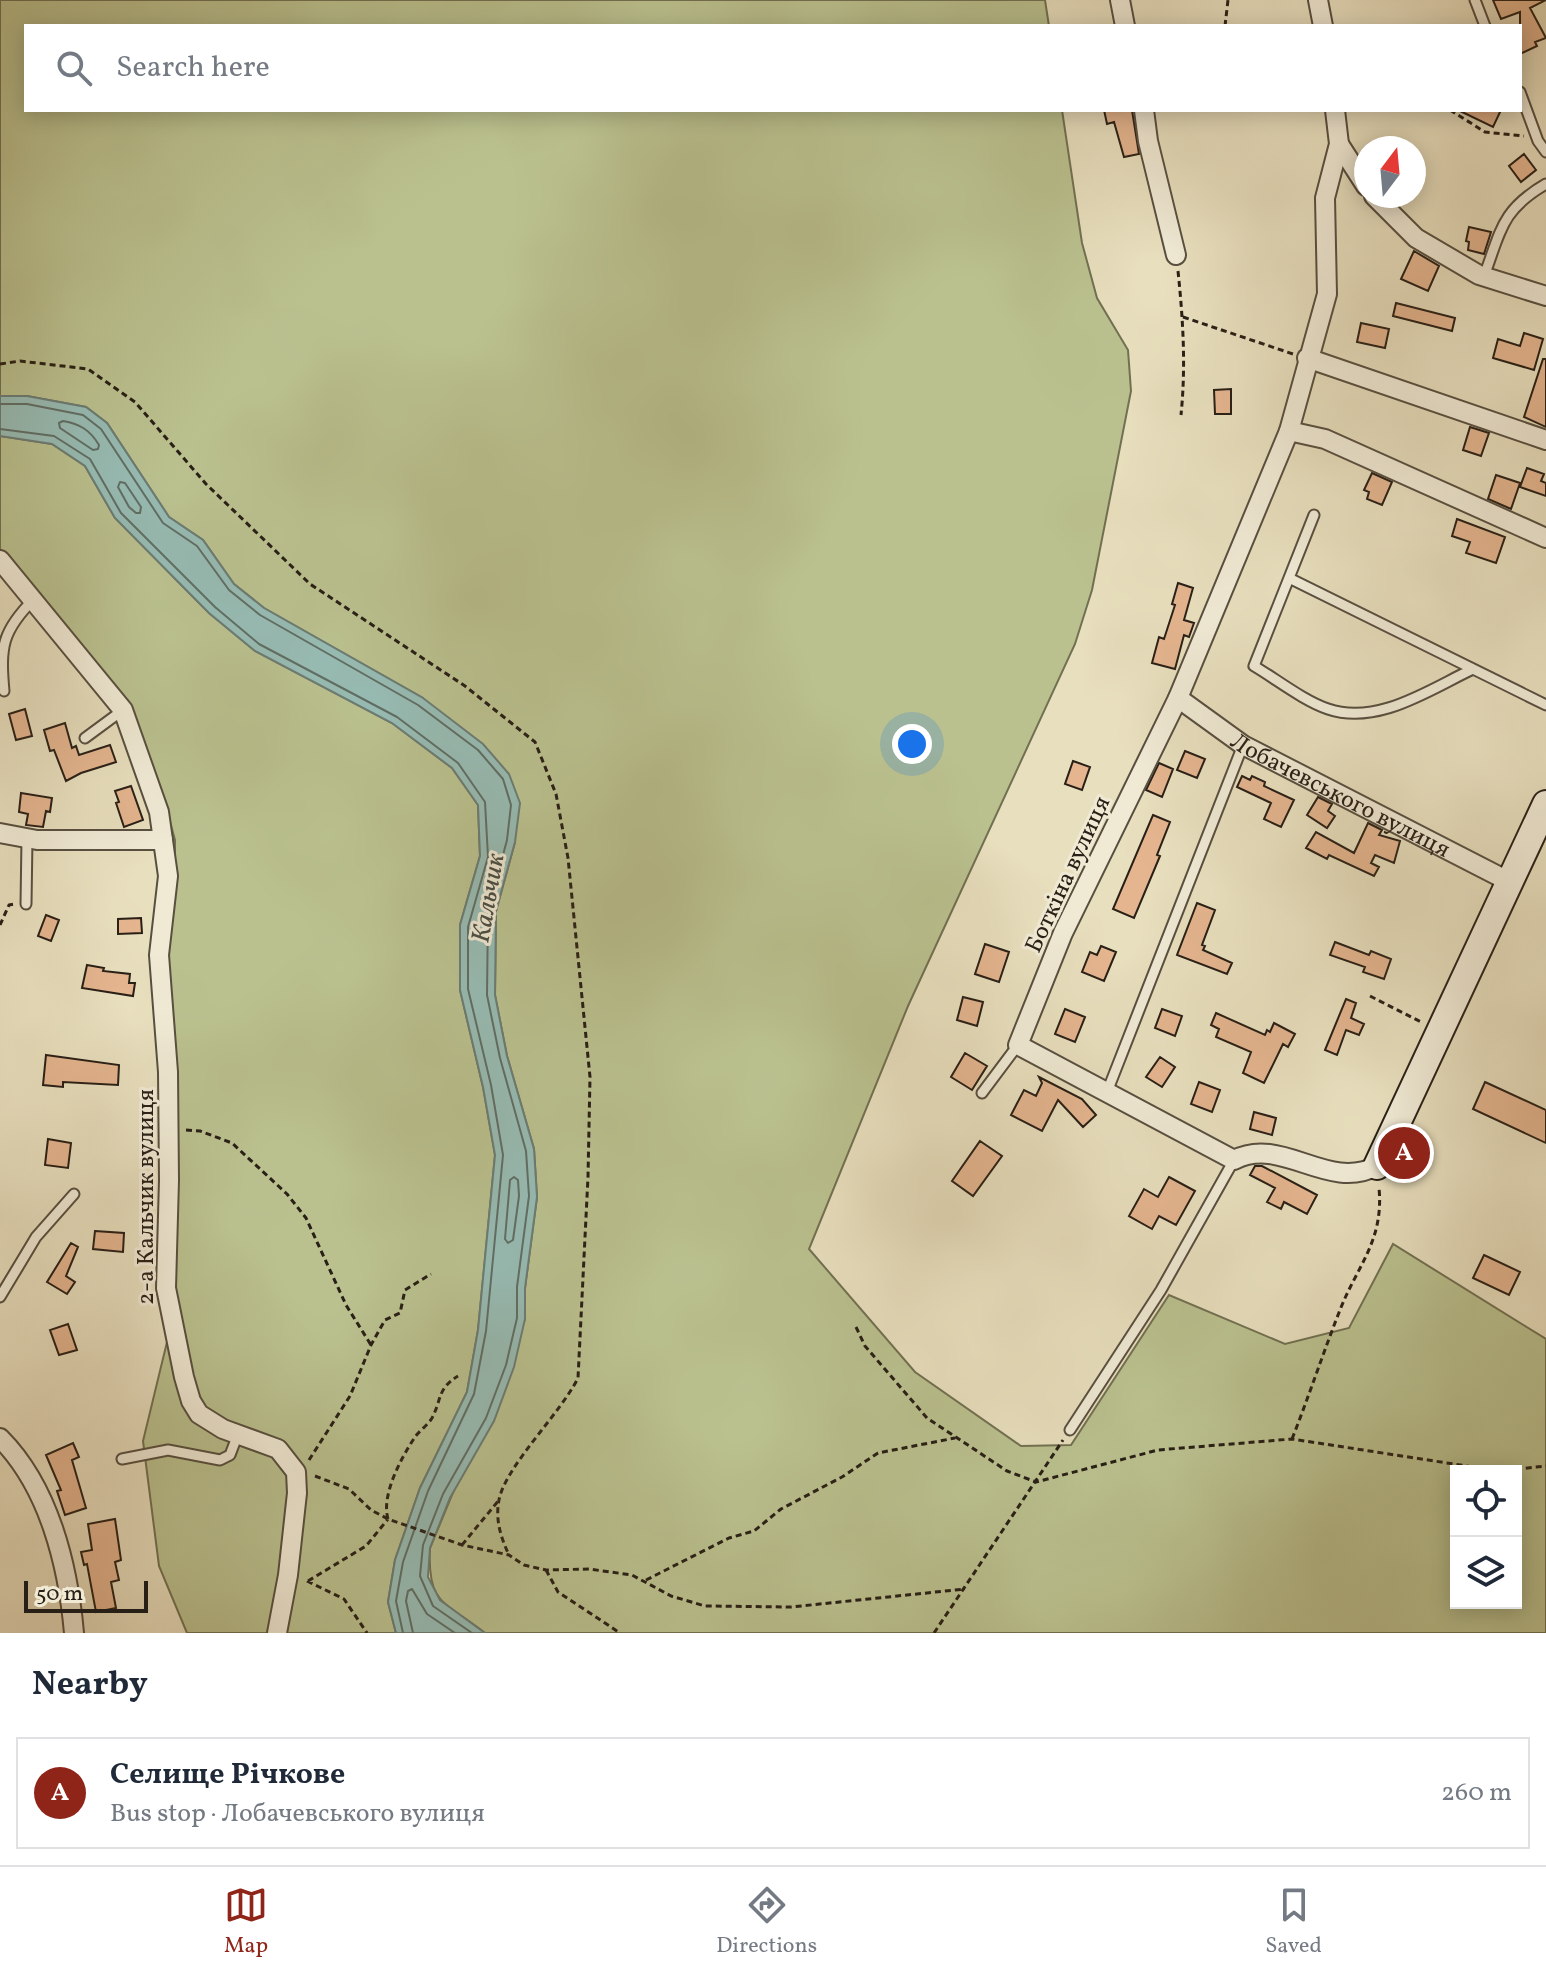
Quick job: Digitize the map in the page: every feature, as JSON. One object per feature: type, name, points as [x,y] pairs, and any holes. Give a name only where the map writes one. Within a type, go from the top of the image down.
[{"type":"street","points":[[1120,0],[1125,24]]},
{"type":"street","points":[[1318,0],[1323,24]]},
{"type":"street","points":[[1144,112],[1148,141],[1176,255]]},
{"type":"street","points":[[1335,112],[1339,144],[1325,198],[1327,294],[1307,358],[1546,440]]},
{"type":"street","points":[[1339,144],[1354,167]]},
{"type":"street","points":[[1386,208],[1416,238],[1484,276],[1546,296]]},
{"type":"street","name":"Боткіна вулиця","points":[[1018,1045],[1063,933],[1178,698],[1289,431],[1307,358]]},
{"type":"street","points":[[1289,431],[1325,439],[1546,538]]},
{"type":"street","name":"2-а Кальчик вулиця","points":[[0,560],[123,710],[154,793],[168,876],[159,955],[168,1059],[165,1282],[169,1313],[186,1386],[194,1406],[210,1423],[278,1449],[296,1472],[297,1493],[288,1575],[277,1633]]},
{"type":"street","name":"Лобачевського вулиця","points":[[1178,698],[1243,745],[1510,882]]},
{"type":"street","points":[[1018,1045],[1234,1160],[1249,1152],[1271,1153],[1340,1174],[1362,1174],[1377,1166],[1546,804]]},
{"type":"street","points":[[0,833],[27,839],[163,840]]},
{"type":"street","points":[[0,1438],[22,1463],[39,1494],[66,1578],[74,1633]]},
{"type":"lane","points":[[1475,0],[1484,24]]},
{"type":"lane","points":[[1522,97],[1546,152]]},
{"type":"lane","points":[[1484,276],[1506,216],[1525,196],[1546,184]]},
{"type":"lane","points":[[1314,515],[1254,666],[1327,709],[1352,715],[1380,712],[1473,669]]},
{"type":"lane","points":[[1289,578],[1546,705]]},
{"type":"lane","points":[[4,691],[1,654],[4,641],[13,621],[34,599]]},
{"type":"lane","points":[[85,738],[123,710]]},
{"type":"lane","points":[[1107,1092],[1243,745]]},
{"type":"lane","points":[[26,904],[27,839]]},
{"type":"lane","points":[[982,1093],[1018,1045]]},
{"type":"lane","points":[[1070,1430],[1161,1290],[1234,1160]]},
{"type":"lane","points":[[0,1297],[36,1237],[74,1194]]},
{"type":"lane","points":[[122,1459],[168,1450],[220,1460],[230,1455],[238,1434]]},
{"type":"path","points":[[1225,24],[1228,0]]},
{"type":"path","points":[[1453,112],[1485,132],[1537,137]]},
{"type":"path","points":[[1176,255],[1183,317],[1185,379],[1181,415]]},
{"type":"path","points":[[1183,317],[1307,358]]},
{"type":"path","points":[[0,364],[20,361],[88,369],[135,402],[206,484],[310,584],[465,686],[535,742],[556,794],[568,858],[590,1077],[578,1378],[568,1398],[505,1483],[499,1500],[462,1545]]},
{"type":"path","points":[[0,925],[10,903],[26,904]]},
{"type":"path","points":[[1370,996],[1440,1031]]},
{"type":"path","points":[[169,1129],[200,1131],[232,1143],[287,1194],[306,1218],[346,1305],[371,1345]]},
{"type":"path","points":[[1292,1439],[1338,1313],[1364,1265],[1379,1221],[1377,1166]]},
{"type":"path","points":[[431,1274],[405,1290],[400,1313],[385,1320],[350,1396],[315,1448],[304,1472],[349,1489],[371,1510],[388,1519],[452,1542],[509,1555],[524,1565],[546,1570],[589,1569],[632,1575],[671,1596],[705,1606],[749,1609],[791,1607],[965,1589]]},
{"type":"path","points":[[856,1327],[865,1346],[927,1418],[1007,1471],[1036,1482],[1158,1450],[1292,1439],[1499,1471],[1546,1466]]},
{"type":"path","points":[[388,1519],[385,1504],[401,1465],[417,1433],[431,1420],[443,1388],[458,1376]]},
{"type":"path","points":[[934,1633],[1070,1430]]},
{"type":"path","points":[[645,1580],[729,1538],[754,1531],[792,1502],[842,1477],[878,1453],[955,1438]]},
{"type":"path","points":[[499,1500],[500,1536],[509,1555]]},
{"type":"path","points":[[308,1581],[366,1546],[388,1519]]},
{"type":"path","points":[[546,1570],[558,1592],[620,1633]]},
{"type":"path","points":[[288,1575],[344,1599],[367,1633]]},
{"type":"green space","points":[[0,0],[1045,0],[1049,24],[24,24],[24,112],[1062,112],[1082,243],[1097,298],[1128,350],[1131,391],[1092,590],[1075,644],[908,1006],[809,1249],[915,1372],[1021,1446],[1071,1445],[1169,1295],[1285,1344],[1349,1328],[1393,1244],[1546,1339],[1546,1633],[485,1633],[449,1608],[441,1600],[432,1581],[430,1548],[525,1319],[525,1288],[537,1197],[534,1149],[507,1056],[495,995],[496,911],[515,842],[423,698],[264,608],[234,584],[203,540],[169,517],[107,423],[86,407],[27,396],[0,396]]},
{"type":"green space","points":[[0,436],[52,444],[85,466],[115,518],[209,613],[255,651],[392,723],[452,768],[478,805],[480,856],[460,925],[460,990],[495,1155],[478,1330],[467,1392],[420,1488],[395,1560],[388,1602],[396,1633],[187,1633],[159,1566],[143,1441],[175,1309],[167,940],[175,878],[175,840],[129,708],[0,551]]},
{"type":"water","name":"Кальчик","points":[[0,396],[27,396],[86,407],[107,423],[169,517],[203,540],[234,584],[264,608],[423,698],[483,744],[509,774],[520,803],[515,842],[496,911],[495,995],[507,1056],[534,1149],[537,1197],[525,1288],[525,1319],[514,1367],[494,1421],[450,1498],[430,1548],[428,1577],[440,1600],[485,1633],[396,1633],[388,1602],[395,1560],[420,1488],[467,1392],[478,1330],[495,1155],[460,990],[460,925],[480,856],[478,805],[452,768],[392,723],[255,651],[209,613],[115,518],[85,466],[52,444],[0,436]]},
{"type":"building","points":[[1493,0],[1546,0],[1530,8],[1546,38],[1535,42],[1537,46],[1522,53],[1520,12],[1501,19]]},
{"type":"building","points":[[1104,112],[1132,112],[1139,154],[1124,157],[1114,122],[1107,124]]},
{"type":"building","points":[[1462,112],[1500,112],[1493,127]]},
{"type":"building","points":[[1524,154],[1536,170],[1521,182],[1509,166]]},
{"type":"building","points":[[1469,227],[1491,232],[1484,254],[1468,250]]},
{"type":"building","points":[[1414,251],[1439,266],[1428,291],[1401,279]]},
{"type":"building","points":[[1396,303],[1455,318],[1452,331],[1393,316]]},
{"type":"building","points":[[1361,323],[1389,329],[1385,348],[1357,342]]},
{"type":"building","points":[[1524,333],[1543,339],[1534,370],[1493,358],[1498,339],[1520,346]]},
{"type":"building","points":[[1543,359],[1546,359],[1546,427],[1524,417]]},
{"type":"building","points":[[1231,389],[1231,414],[1215,414],[1214,390]]},
{"type":"building","points":[[1470,427],[1489,433],[1481,456],[1463,450]]},
{"type":"building","points":[[1527,468],[1544,474],[1541,481],[1546,483],[1546,496],[1520,487]]},
{"type":"building","points":[[1372,473],[1392,482],[1382,505],[1367,499],[1369,492],[1364,490]]},
{"type":"building","points":[[1496,475],[1520,483],[1511,509],[1488,499]]},
{"type":"building","points":[[1457,519],[1505,537],[1496,563],[1466,553],[1470,542],[1452,536]]},
{"type":"building","points":[[1178,583],[1193,588],[1184,620],[1194,623],[1189,637],[1184,635],[1175,669],[1152,663],[1159,637],[1164,639],[1175,605],[1172,604]]},
{"type":"building","points":[[25,709],[32,736],[16,740],[9,714]]},
{"type":"building","points":[[65,723],[72,748],[76,746],[79,755],[110,745],[116,762],[66,781],[54,750],[50,751],[44,730]]},
{"type":"building","points":[[1185,751],[1205,759],[1197,778],[1177,770]]},
{"type":"building","points":[[1073,761],[1090,767],[1082,790],[1065,784]]},
{"type":"building","points":[[1159,763],[1173,769],[1162,797],[1146,790]]},
{"type":"building","points":[[1242,776],[1250,780],[1252,776],[1265,782],[1264,786],[1294,800],[1281,827],[1264,819],[1271,803],[1237,787]]},
{"type":"building","points":[[131,786],[143,820],[124,827],[115,791]]},
{"type":"building","points":[[21,793],[52,798],[43,827],[26,825],[28,814],[19,812]]},
{"type":"building","points":[[1318,797],[1332,804],[1328,811],[1335,816],[1327,828],[1307,815]]},
{"type":"building","points":[[1153,815],[1170,822],[1157,855],[1160,856],[1134,918],[1113,909]]},
{"type":"building","points":[[1368,823],[1382,830],[1379,835],[1400,841],[1394,863],[1375,855],[1371,863],[1379,867],[1374,876],[1306,848],[1316,832],[1354,853]]},
{"type":"building","points":[[1197,903],[1215,910],[1202,945],[1205,946],[1203,950],[1232,963],[1227,974],[1177,955]]},
{"type":"building","points":[[46,915],[59,920],[51,941],[38,936]]},
{"type":"building","points":[[141,918],[142,933],[118,934],[118,919]]},
{"type":"building","points":[[1335,942],[1369,955],[1371,951],[1391,959],[1384,979],[1363,972],[1365,967],[1330,955]]},
{"type":"building","points":[[985,944],[1009,952],[999,982],[975,974]]},
{"type":"building","points":[[1101,946],[1116,952],[1104,981],[1082,972],[1090,952],[1097,955]]},
{"type":"building","points":[[87,965],[104,968],[103,971],[130,974],[129,983],[135,983],[133,996],[82,988]]},
{"type":"building","points":[[963,997],[983,1002],[977,1026],[957,1020]]},
{"type":"building","points":[[1346,999],[1356,1003],[1351,1018],[1364,1024],[1359,1035],[1346,1030],[1337,1055],[1325,1050]]},
{"type":"building","points":[[1065,1009],[1085,1017],[1075,1042],[1055,1034]]},
{"type":"building","points":[[1162,1009],[1182,1016],[1175,1036],[1155,1028]]},
{"type":"building","points":[[1216,1013],[1265,1035],[1274,1023],[1295,1034],[1288,1047],[1283,1044],[1264,1083],[1243,1073],[1251,1052],[1216,1037],[1219,1029],[1211,1025]]},
{"type":"building","points":[[965,1053],[987,1066],[972,1090],[951,1077]]},
{"type":"building","points":[[46,1055],[119,1065],[118,1085],[63,1082],[63,1087],[43,1085]]},
{"type":"building","points":[[1160,1057],[1175,1067],[1162,1087],[1146,1077]]},
{"type":"building","points":[[1039,1077],[1082,1099],[1096,1115],[1083,1127],[1058,1100],[1042,1131],[1011,1115],[1024,1090],[1036,1096],[1042,1083]]},
{"type":"building","points":[[1199,1082],[1220,1090],[1212,1112],[1191,1104]]},
{"type":"building","points":[[1485,1082],[1546,1110],[1546,1143],[1473,1109]]},
{"type":"building","points":[[1254,1112],[1276,1118],[1272,1135],[1250,1129]]},
{"type":"building","points":[[48,1139],[71,1143],[68,1168],[45,1165]]},
{"type":"building","points":[[980,1141],[1002,1156],[973,1196],[952,1181]]},
{"type":"building","points":[[1255,1166],[1262,1166],[1317,1195],[1307,1214],[1284,1202],[1281,1209],[1267,1202],[1275,1188],[1250,1175]]},
{"type":"building","points":[[1169,1177],[1195,1191],[1176,1225],[1159,1216],[1152,1229],[1129,1216],[1144,1189],[1158,1197]]},
{"type":"building","points":[[95,1231],[124,1233],[123,1252],[93,1249]]},
{"type":"building","points":[[71,1243],[78,1247],[66,1276],[75,1282],[67,1294],[47,1282]]},
{"type":"building","points":[[1484,1255],[1520,1272],[1509,1295],[1473,1278]]},
{"type":"building","points":[[68,1324],[77,1350],[59,1355],[50,1330]]},
{"type":"building","points":[[73,1443],[79,1457],[72,1460],[86,1508],[65,1515],[57,1491],[61,1490],[46,1455]]},
{"type":"building","points":[[115,1519],[121,1560],[115,1562],[119,1580],[111,1582],[116,1608],[96,1612],[87,1564],[84,1565],[81,1552],[92,1550],[88,1524]]},
{"type":"place","name":"Селище Річкове","points":[[1404,1153]]}]
